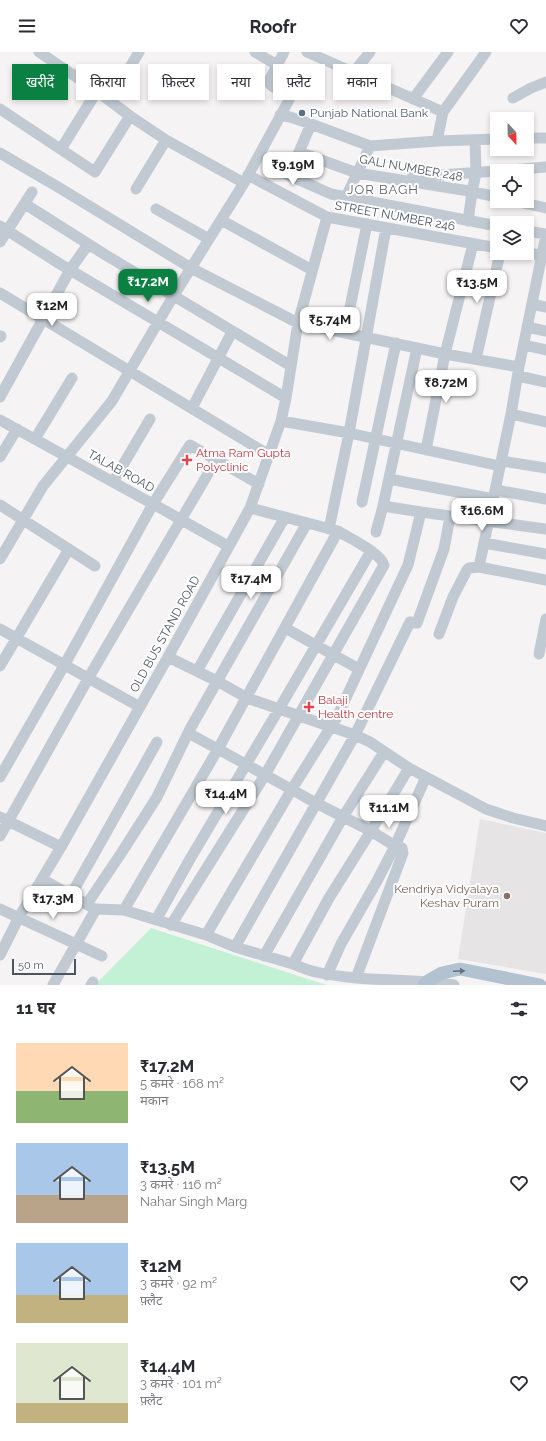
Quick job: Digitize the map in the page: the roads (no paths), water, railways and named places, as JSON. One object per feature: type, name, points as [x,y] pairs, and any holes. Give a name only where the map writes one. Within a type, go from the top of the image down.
[{"type":"main road","points":[[426,983],[442,973],[460,969],[540,985]]},
{"type":"street","points":[[39,52],[76,76]]},
{"type":"street","points":[[132,64],[140,52]]},
{"type":"street","points":[[255,52],[275,64]]},
{"type":"street","points":[[278,64],[284,52]]},
{"type":"street","points":[[307,52],[330,56],[342,64]]},
{"type":"street","points":[[360,64],[370,52]]},
{"type":"street","points":[[413,99],[448,52]]},
{"type":"street","points":[[436,141],[443,112],[486,52]]},
{"type":"street","points":[[273,72],[269,80],[269,83],[273,87]]},
{"type":"street","points":[[513,98],[546,82]]},
{"type":"street","points":[[391,89],[443,112]]},
{"type":"street","points":[[61,149],[92,100]]},
{"type":"street","points":[[110,100],[130,116],[166,140],[327,217]]},
{"type":"street","points":[[0,559],[43,486],[112,401],[174,295],[246,179],[289,100]]},
{"type":"street","points":[[0,109],[95,172],[130,116]]},
{"type":"street","points":[[280,115],[311,124],[370,146],[436,141],[490,139]]},
{"type":"street","points":[[311,124],[299,152],[286,174],[330,194],[490,225]]},
{"type":"street","points":[[534,138],[546,138]]},
{"type":"street","points":[[136,189],[166,140]]},
{"type":"street","points":[[468,221],[476,173],[475,140]]},
{"type":"street","points":[[346,197],[370,146]]},
{"type":"street","name":"GALI NUMBER 248","points":[[299,152],[357,173],[490,196]]},
{"type":"street","points":[[0,153],[191,268],[298,323],[445,354],[476,359],[518,371],[546,382]]},
{"type":"street","points":[[534,168],[546,167]]},
{"type":"street","points":[[392,179],[490,172]]},
{"type":"street","points":[[0,242],[4,228],[25,204],[32,192]]},
{"type":"street","points":[[25,204],[232,332],[292,366]]},
{"type":"street","points":[[534,205],[546,208]]},
{"type":"street","points":[[156,209],[209,239]]},
{"type":"street","name":"STREET NUMBER 246","points":[[298,323],[327,217],[490,247]]},
{"type":"street","points":[[221,220],[312,270]]},
{"type":"street","points":[[345,332],[366,224]]},
{"type":"street","points":[[4,228],[70,270],[286,398]]},
{"type":"street","points":[[124,910],[247,698],[285,628],[334,530],[349,433],[386,228]]},
{"type":"street","points":[[478,567],[495,494],[532,304],[541,282],[546,234],[534,232]]},
{"type":"street","points":[[426,450],[445,354],[473,244]]},
{"type":"street","points":[[0,397],[70,270],[84,250],[90,245]]},
{"type":"street","points":[[534,254],[544,256]]},
{"type":"street","points":[[476,359],[498,260]]},
{"type":"street","points":[[0,293],[269,455]]},
{"type":"street","points":[[532,304],[546,307]]},
{"type":"street","name":"OLD BUS STAND ROAD","points":[[0,955],[19,917],[61,847],[250,508],[281,421],[292,366],[298,323]]},
{"type":"street","points":[[527,327],[546,331]]},
{"type":"street","points":[[192,408],[232,332]]},
{"type":"street","points":[[362,502],[396,343]]},
{"type":"street","points":[[524,345],[546,350]]},
{"type":"street","points":[[376,532],[417,348]]},
{"type":"street","points":[[35,439],[72,378]]},
{"type":"street","points":[[511,414],[546,422]]},
{"type":"street","points":[[113,482],[150,419]]},
{"type":"street","name":"TALAB ROAD","points":[[0,420],[228,546]]},
{"type":"street","points":[[281,421],[349,433],[396,444],[501,464],[546,468]]},
{"type":"street","points":[[0,457],[17,429]]},
{"type":"street","points":[[0,777],[65,664],[153,504],[190,445],[259,484]]},
{"type":"street","points":[[0,836],[4,819],[89,678],[216,460]]},
{"type":"street","points":[[389,479],[495,494],[546,499]]},
{"type":"street","points":[[0,505],[95,566]]},
{"type":"street","points":[[383,506],[450,517],[546,529]]},
{"type":"street","points":[[171,925],[265,775],[384,564],[382,560],[371,551],[334,530],[250,508]]},
{"type":"street","points":[[206,935],[292,789],[337,717],[408,565],[421,512]]},
{"type":"street","points":[[197,671],[285,517]]},
{"type":"street","points":[[235,947],[355,735],[410,622],[417,623],[444,549],[450,517]]},
{"type":"street","points":[[53,985],[76,944],[91,906],[122,852],[157,797],[188,733],[308,523]]},
{"type":"street","points":[[484,543],[546,554]]},
{"type":"street","points":[[0,666],[69,549]]},
{"type":"street","points":[[156,920],[190,859],[371,551]]},
{"type":"street","points":[[438,634],[453,597],[466,570],[469,568],[478,567],[546,580]]},
{"type":"street","points":[[539,654],[546,619]]},
{"type":"street","points":[[285,628],[359,669]]},
{"type":"street","points":[[0,629],[140,706]]},
{"type":"street","points":[[168,656],[247,698],[355,735],[370,742],[409,768],[486,809],[513,818],[546,826]]},
{"type":"street","points":[[188,733],[316,803],[371,831],[395,846],[402,848],[403,853],[356,978]]},
{"type":"street","points":[[71,895],[157,742]]},
{"type":"street","points":[[264,956],[343,817],[384,752]]},
{"type":"street","points":[[293,964],[329,898],[409,768]]},
{"type":"street","points":[[327,975],[341,944],[378,881],[426,777]]},
{"type":"street","points":[[4,819],[61,847]]},
{"type":"street","points":[[42,879],[91,906],[124,910],[206,935],[235,947],[293,964],[314,972],[356,978],[454,985]]},
{"type":"street","points":[[0,909],[102,956]]},
{"type":"place","name":"Punjab National Bank","points":[[302,113]]},
{"type":"place","name":"Atma Ram Gupta Polyclinic","points":[[187,460]]},
{"type":"place","name":"Balaji Health centre","points":[[309,707]]},
{"type":"place","name":"Kendriya Vidyalaya Keshav Puram","points":[[507,896]]},
{"type":"district","name":"JOR BAGH","points":[[383,189]]}]
